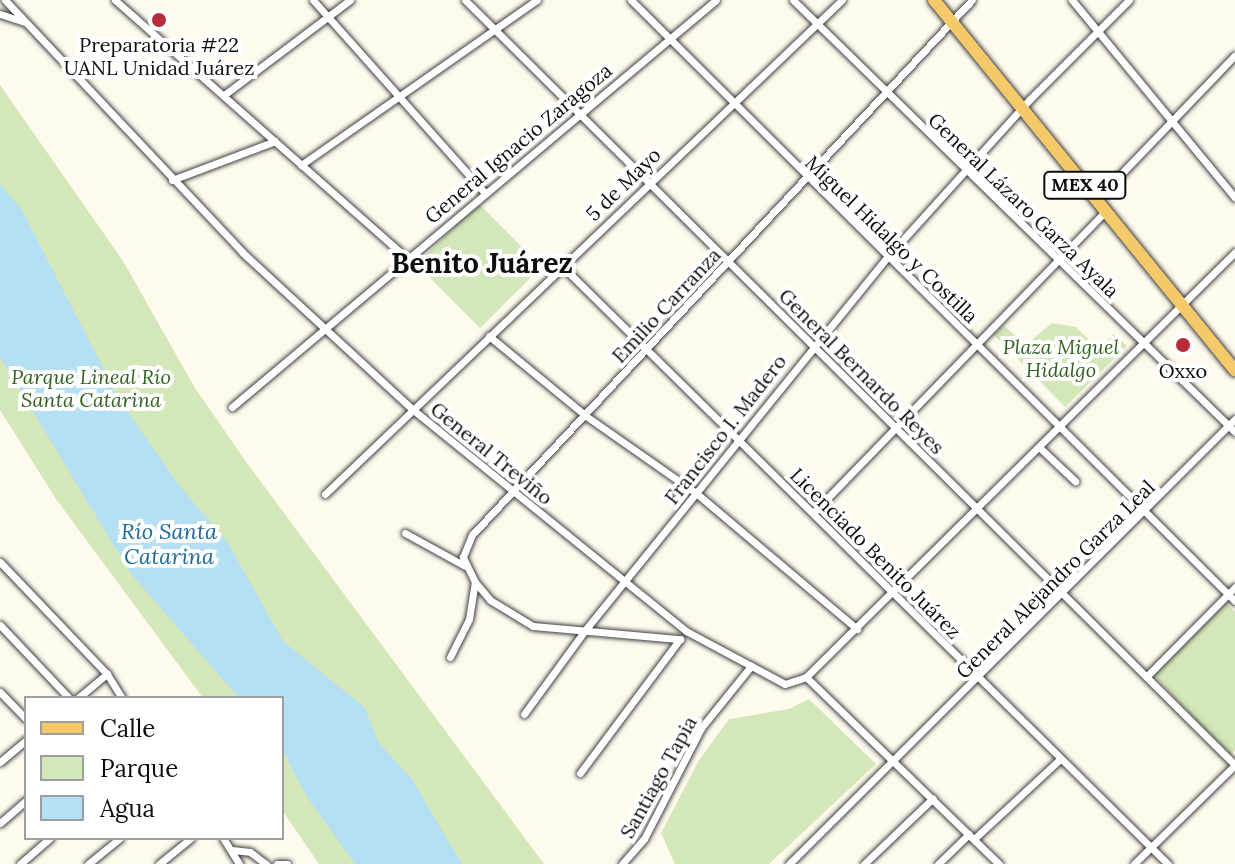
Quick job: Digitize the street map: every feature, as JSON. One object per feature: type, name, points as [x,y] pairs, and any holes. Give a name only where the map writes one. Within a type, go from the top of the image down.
[{"type":"main road","name":"MEX 40","points":[[934,0],[1235,370]]},
{"type":"street","name":"General Treviño","points":[[5,0],[172,180],[322,327],[412,409],[686,631],[785,684],[806,677]]},
{"type":"street","points":[[115,0],[405,257]]},
{"type":"street","points":[[313,0],[404,96],[484,192]]},
{"type":"street","points":[[224,95],[350,0]]},
{"type":"street","name":"General Bernardo Reyes","points":[[465,0],[646,184],[813,345],[1235,765]]},
{"type":"street","points":[[301,165],[404,96],[537,0]]},
{"type":"street","name":"Miguel Hidalgo y Costilla","points":[[631,0],[731,103],[1146,511],[1232,590],[1235,601]]},
{"type":"street","name":"General Ignacio Zaragoza","points":[[232,407],[405,257],[716,0]]},
{"type":"street","name":"General Lázaro Garza Ayala","points":[[793,0],[885,94],[1233,426]]},
{"type":"street","name":"5 de Mayo","points":[[325,494],[561,265],[842,0]]},
{"type":"street","name":"Emilio Carranza","points":[[465,566],[465,547],[513,491],[972,0]]},
{"type":"street","points":[[1072,0],[1235,198]]},
{"type":"street","name":"Francisco I. Madero","points":[[524,714],[586,629],[737,439],[889,255],[1022,108],[1129,0]]},
{"type":"street","points":[[0,14],[26,23]]},
{"type":"street","points":[[1097,199],[1235,55]]},
{"type":"street","points":[[172,180],[275,141]]},
{"type":"street","points":[[814,512],[974,342],[1107,210]]},
{"type":"street","points":[[999,864],[896,760],[806,677],[1235,252]]},
{"type":"street","name":"Licenciado Benito Juárez","points":[[561,265],[1168,864]]},
{"type":"street","points":[[489,336],[586,416],[696,493],[857,629]]},
{"type":"street","name":"General Alejandro Garza Leal","points":[[789,864],[1233,426]]},
{"type":"street","points":[[1039,447],[1075,481]]},
{"type":"street","points":[[405,533],[465,566],[490,600],[533,626],[680,639]]},
{"type":"street","points":[[0,562],[107,674],[121,696]]},
{"type":"street","points":[[450,657],[467,630],[475,582]]},
{"type":"street","points":[[1147,676],[1232,590]]},
{"type":"street","points":[[0,625],[67,696]]},
{"type":"street","points":[[580,773],[686,631]]},
{"type":"street","name":"Santiago Tapia","points":[[622,864],[644,839],[701,728],[751,666]]},
{"type":"street","points":[[80,696],[107,674]]},
{"type":"street","points":[[0,692],[24,717]]},
{"type":"street","points":[[0,762],[24,742]]},
{"type":"street","points":[[938,864],[1060,759]]},
{"type":"street","points":[[1134,864],[1235,765]]},
{"type":"street","points":[[864,864],[933,798]]},
{"type":"street","points":[[0,823],[24,802]]},
{"type":"street","points":[[20,864],[48,840]]},
{"type":"street","points":[[88,864],[118,840]]},
{"type":"street","points":[[159,864],[189,840]]},
{"type":"street","points":[[224,840],[237,863]]},
{"type":"street","points":[[232,850],[250,852],[266,864]]},
{"type":"street","points":[[277,864],[287,864]]},
{"type":"green space","name":"Parque Lineal Río Santa Catarina","points":[[0,85],[123,261],[195,388],[244,459],[544,864],[319,864],[284,813],[284,696],[202,696],[56,499],[0,410]]},
{"type":"green space","points":[[478,203],[542,267],[480,328],[416,265]]},
{"type":"green space","name":"Plaza Miguel Hidalgo","points":[[1052,323],[1076,327],[1098,349],[1114,334],[1127,346],[1065,407],[993,334],[1004,326],[1026,345]]},
{"type":"green space","points":[[1226,603],[1235,612],[1235,750],[1229,756],[1154,675]]},
{"type":"green space","points":[[809,699],[876,764],[769,864],[675,864],[661,833],[699,760],[729,719],[789,709]]},
{"type":"water","name":"Río Santa Catarina","points":[[0,184],[22,210],[119,399],[178,484],[228,543],[283,641],[365,708],[379,743],[411,778],[462,864],[355,864],[307,797],[284,753],[284,696],[237,696],[131,574],[0,357]]},
{"type":"place","name":"Preparatoria #22 UANL Unidad Juárez","points":[[159,20]]},
{"type":"place","name":"Oxxo","points":[[1183,345]]},
{"type":"district","name":"Benito Juárez","points":[[482,263]]}]
